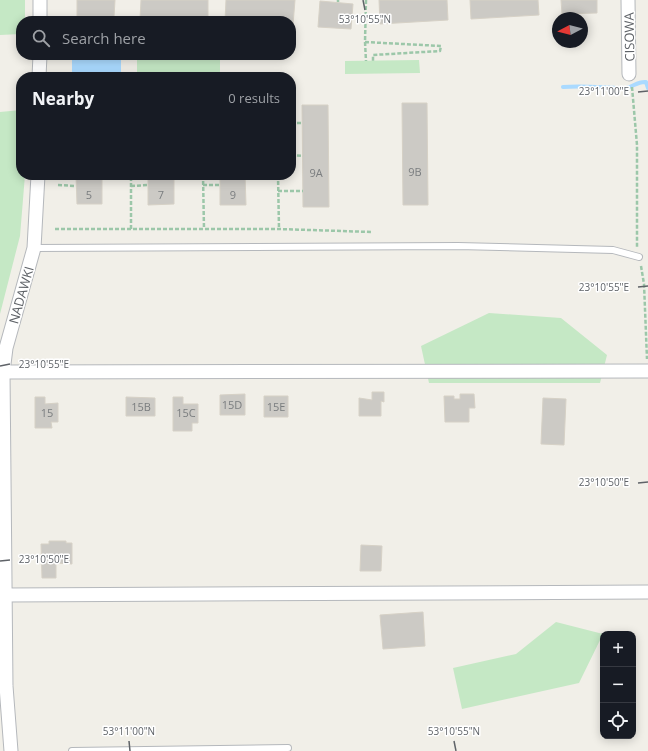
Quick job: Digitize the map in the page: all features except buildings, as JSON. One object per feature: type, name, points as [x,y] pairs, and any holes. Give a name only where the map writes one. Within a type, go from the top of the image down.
[{"type":"street","points":[[40,0],[40,16]]},
{"type":"street","name":"CISOWA","points":[[628,0],[629,74]]},
{"type":"street","points":[[40,60],[40,72]]},
{"type":"street","name":"NADAWKI","points":[[11,751],[6,686],[3,372],[6,348],[34,248],[38,180]]},
{"type":"street","points":[[3,372],[648,371]]},
{"type":"street","points":[[6,595],[648,592]]},
{"type":"lane","points":[[34,248],[372,245],[458,246],[613,250],[639,257]]},
{"type":"lane","points":[[72,751],[288,748]]},
{"type":"path","points":[[366,0],[366,61]]},
{"type":"path","points":[[365,42],[441,46],[440,51],[373,55],[373,61]]},
{"type":"path","points":[[632,87],[637,145],[637,247],[644,284],[648,371]]},
{"type":"path","points":[[296,123],[302,123]]},
{"type":"path","points":[[296,155],[303,156]]},
{"type":"path","points":[[131,180],[131,230]]},
{"type":"path","points":[[203,180],[204,229]]},
{"type":"path","points":[[278,180],[279,229]]},
{"type":"path","points":[[58,185],[76,186]]},
{"type":"path","points":[[131,186],[148,185]]},
{"type":"path","points":[[203,185],[220,185]]},
{"type":"path","points":[[278,191],[303,191]]},
{"type":"path","points":[[55,229],[279,229],[372,232]]},
{"type":"green space","points":[[0,0],[25,0],[25,16],[16,16],[16,34],[0,35]]},
{"type":"green space","points":[[137,60],[220,60],[220,72],[137,72]]},
{"type":"green space","points":[[419,60],[420,73],[345,74],[345,61]]},
{"type":"green space","points":[[16,110],[16,180],[25,180],[20,236],[0,314],[0,112]]},
{"type":"green space","points":[[489,313],[561,318],[607,355],[600,383],[429,383],[421,346]]},
{"type":"green space","points":[[556,622],[600,633],[600,640],[579,683],[462,709],[453,668],[516,654]]},
{"type":"water","points":[[72,60],[121,60],[121,72],[72,72]]},
{"type":"waterway","points":[[563,87],[579,86],[626,88],[638,83],[646,82],[648,88]]}]
